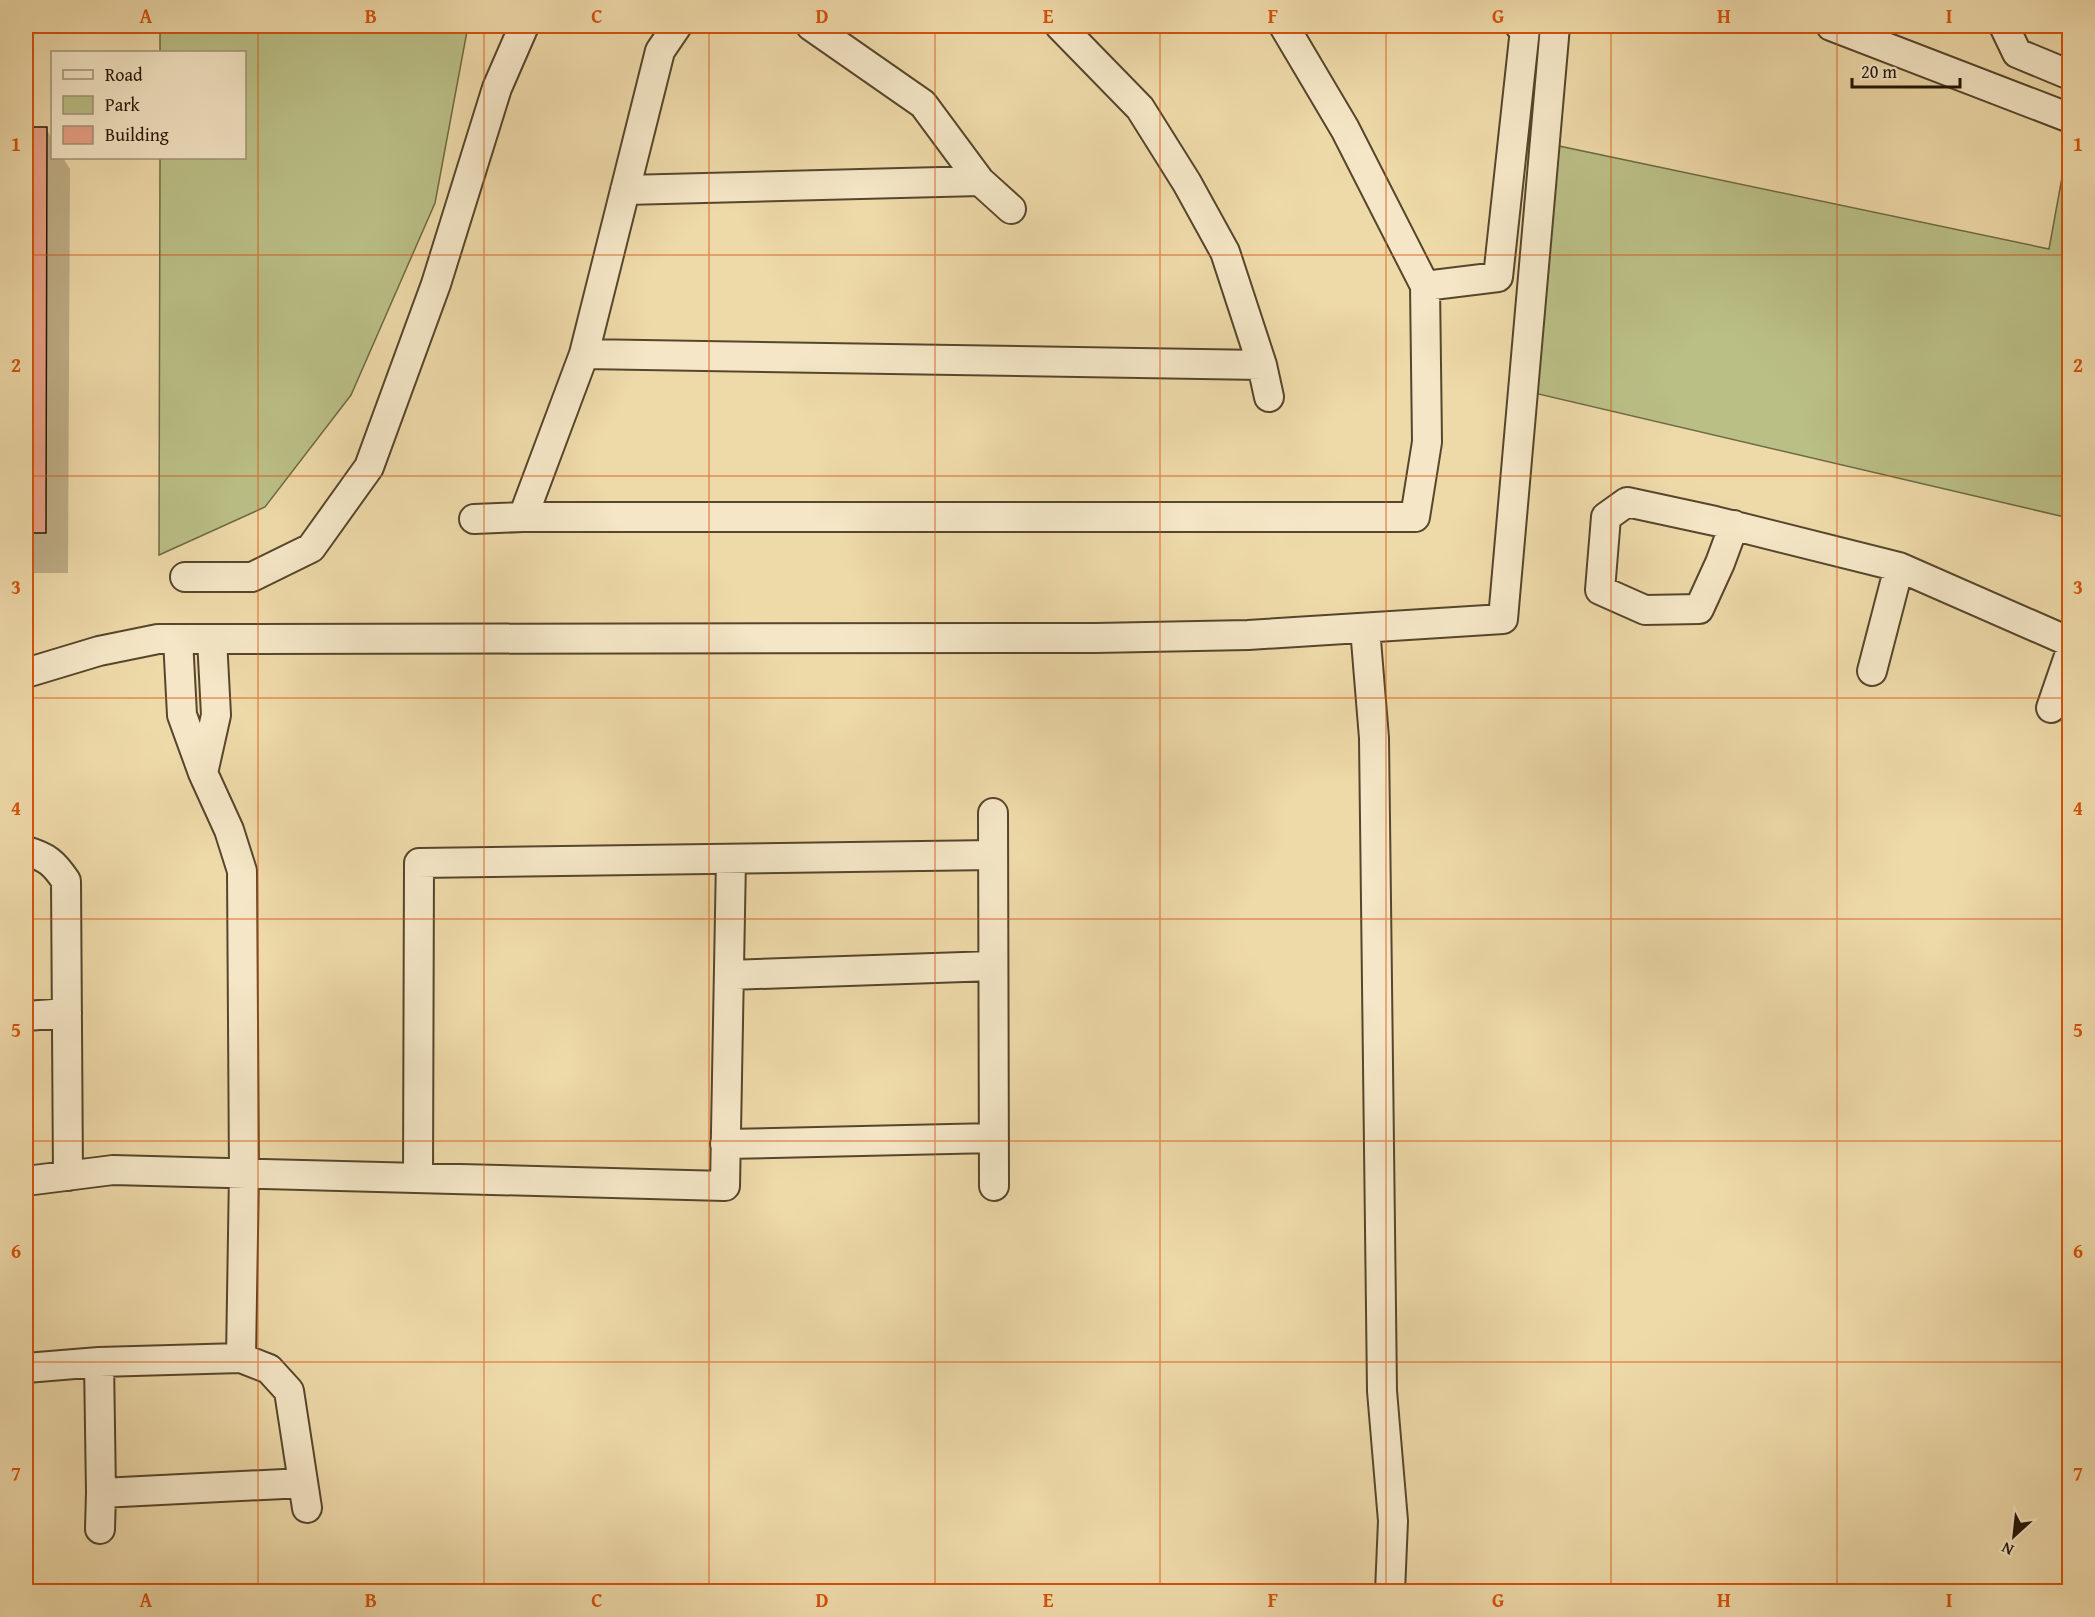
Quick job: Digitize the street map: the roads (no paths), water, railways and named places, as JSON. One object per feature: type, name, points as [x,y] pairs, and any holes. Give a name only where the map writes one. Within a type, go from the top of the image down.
[{"type":"street","points":[[185,576],[252,577],[311,548],[369,467],[436,284],[497,88],[525,26]]},
{"type":"street","points":[[523,517],[584,354],[660,51],[677,26]]},
{"type":"street","points":[[811,26],[923,104],[980,181],[1011,208]]},
{"type":"street","points":[[1060,26],[1140,108],[1187,183],[1225,252],[1262,365],[1269,396]]},
{"type":"street","points":[[474,519],[523,517],[1415,517],[1427,442],[1425,286],[1345,129],[1284,26]]},
{"type":"street","points":[[1425,286],[1498,277],[1525,29],[1520,26]]},
{"type":"street","points":[[26,673],[99,651],[158,639],[1096,638],[1248,635],[1503,619],[1555,26]]},
{"type":"street","points":[[1831,26],[2070,118]]},
{"type":"street","points":[[2004,26],[2017,53],[2070,75]]},
{"type":"street","points":[[626,190],[980,181]]},
{"type":"street","points":[[584,354],[1262,365]]},
{"type":"street","points":[[1734,525],[1699,609],[1645,609],[1600,590],[1606,517],[1627,502],[1734,525],[1899,567],[2070,642]]},
{"type":"street","points":[[1872,671],[1899,567]]},
{"type":"street","points":[[1365,628],[1374,738],[1382,1391],[1393,1521],[1390,1592]]},
{"type":"street","points":[[178,639],[182,715],[203,773],[229,830],[242,871],[244,1173],[241,1358]]},
{"type":"street","points":[[203,773],[216,715],[212,639]]},
{"type":"street","points":[[2051,708],[2070,653]]},
{"type":"street","points":[[993,813],[994,1186]]},
{"type":"street","points":[[26,851],[40,855],[54,864],[66,881],[68,1176]]},
{"type":"street","points":[[418,1178],[419,863],[993,855]]},
{"type":"street","points":[[26,1182],[113,1170],[725,1186],[731,859]]},
{"type":"street","points":[[729,975],[993,966]]},
{"type":"street","points":[[26,1016],[67,1013]]},
{"type":"street","points":[[725,1144],[994,1138]]},
{"type":"street","points":[[26,1368],[99,1362],[241,1358],[269,1369],[289,1391],[305,1496],[101,1492]]},
{"type":"street","points":[[99,1362],[100,1529]]}]
